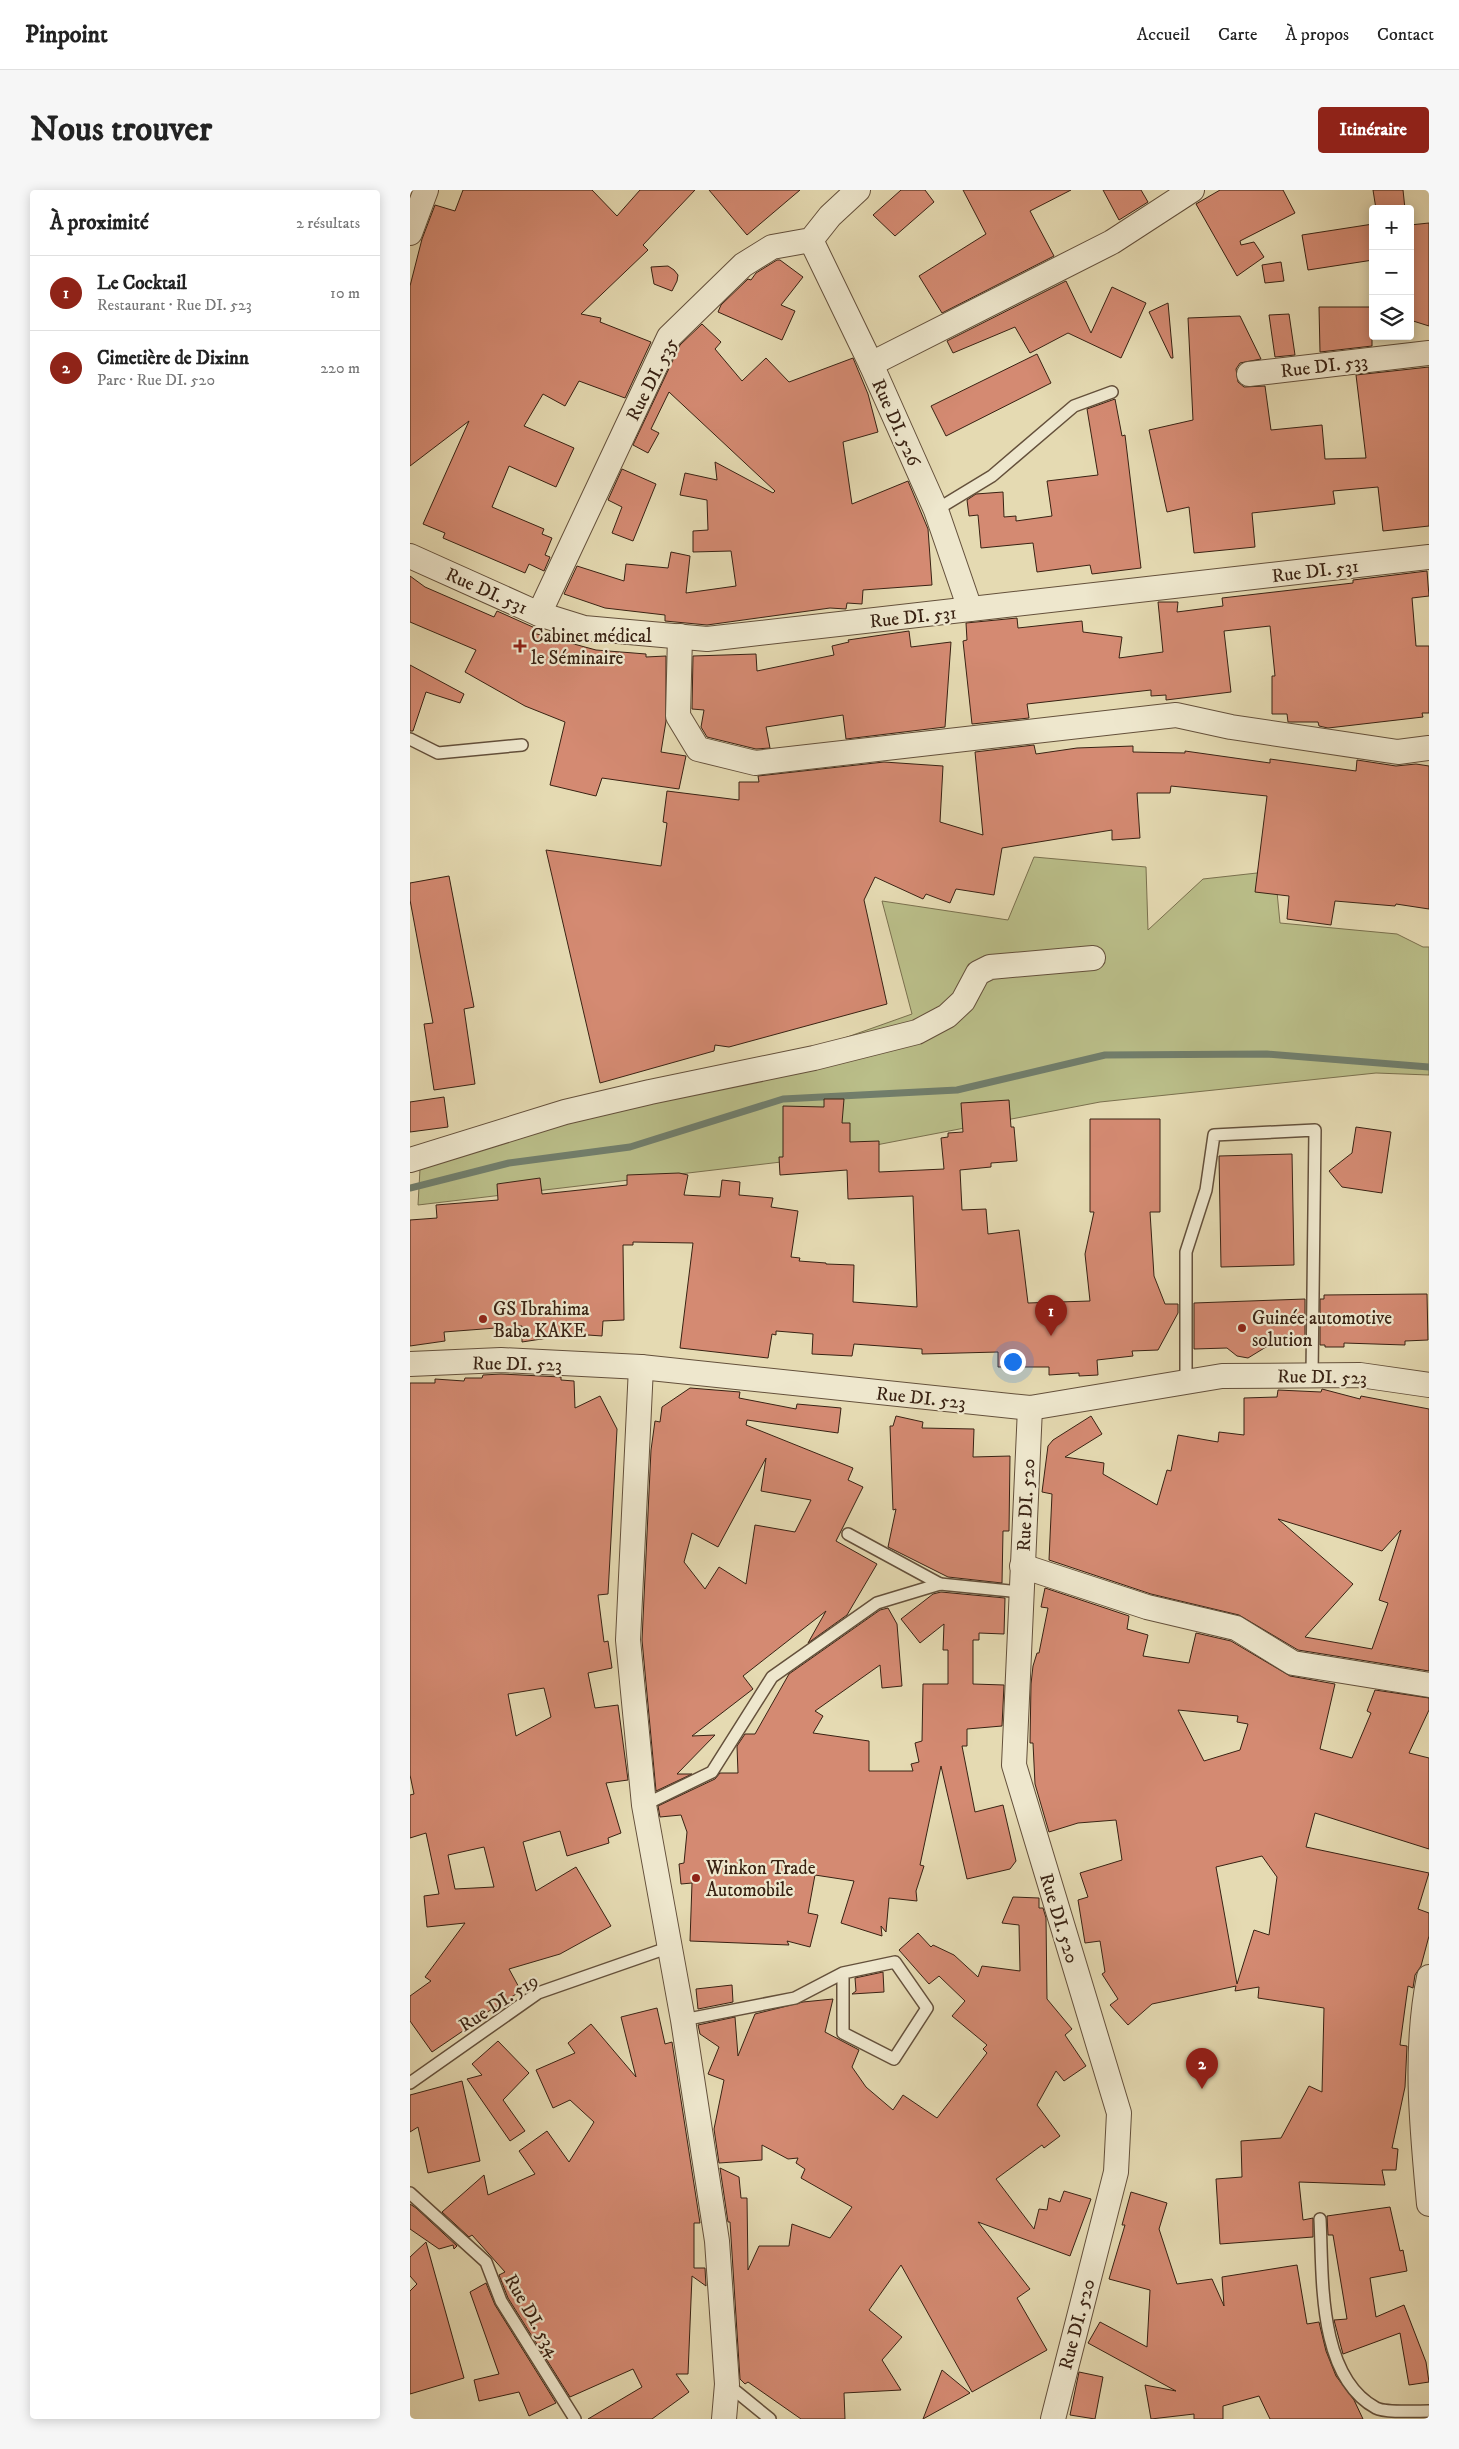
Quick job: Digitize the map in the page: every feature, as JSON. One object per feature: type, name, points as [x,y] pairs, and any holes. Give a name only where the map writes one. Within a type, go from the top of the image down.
[{"type":"street","points":[[410,233],[426,190]]},
{"type":"street","points":[[811,240],[830,216],[858,190]]},
{"type":"street","points":[[870,364],[1112,242],[1192,190]]},
{"type":"street","name":"Rue DI. 526","points":[[811,240],[936,510],[970,609]]},
{"type":"street","name":"Rue DI. 535","points":[[539,614],[669,337],[743,265],[772,247],[811,240]]},
{"type":"street","name":"Rue DI. 533","points":[[1250,374],[1429,353]]},
{"type":"street","name":"Rue DI. 531","points":[[410,556],[539,614],[584,628],[707,639],[1429,557]]},
{"type":"street","points":[[680,636],[678,716],[698,748],[755,763],[1176,715],[1231,727],[1398,752],[1429,748]]},
{"type":"street","points":[[410,1160],[565,1112],[650,1092],[814,1058],[917,1032],[947,1016],[963,1001],[978,973],[990,967],[1092,958]]},
{"type":"street","name":"Rue DI. 523","points":[[410,1364],[501,1360],[641,1367],[1030,1408],[1222,1376],[1360,1375],[1429,1386]]},
{"type":"street","points":[[641,1367],[628,1640],[644,1804],[683,2020],[717,2240],[727,2384],[724,2419]]},
{"type":"street","name":"Rue DI. 520","points":[[1030,1408],[1014,1765],[1119,2113],[1116,2172],[1053,2419]]},
{"type":"street","points":[[1022,1566],[1147,1607],[1236,1628],[1293,1663],[1429,1685]]},
{"type":"street","points":[[1429,1977],[1421,2038],[1420,2115],[1429,2204]]},
{"type":"lane","points":[[936,510],[992,476],[1074,406],[1112,392]]},
{"type":"lane","points":[[410,739],[438,753],[522,745]]},
{"type":"lane","points":[[1186,1381],[1186,1252],[1206,1190],[1214,1135],[1315,1130],[1312,1375]]},
{"type":"lane","points":[[848,1534],[940,1584]]},
{"type":"lane","points":[[644,1804],[712,1772],[772,1677],[877,1603],[940,1584],[1021,1592]]},
{"type":"lane","name":"Rue DI. 519","points":[[410,2083],[538,1993],[670,1947]]},
{"type":"lane","points":[[683,2020],[795,1998],[843,1973],[895,1962],[927,2008],[894,2059],[843,2033],[843,1973]]},
{"type":"lane","name":"Rue DI. 534","points":[[410,2193],[486,2262],[501,2302],[575,2419]]},
{"type":"lane","points":[[1320,2219],[1327,2327],[1339,2363],[1353,2390],[1377,2409],[1429,2411]]},
{"type":"lane","points":[[727,2384],[770,2419]]},
{"type":"green space","points":[[1034,857],[1146,867],[1148,930],[1203,879],[1275,871],[1280,923],[1397,934],[1423,947],[1429,947],[1429,1075],[1376,1073],[1100,1102],[798,1160],[418,1205],[420,1169],[463,1139],[760,1068],[912,1014],[882,901],[1008,920]]},
{"type":"building","points":[[463,190],[592,190],[617,216],[640,190],[695,190],[643,245],[648,250],[581,314],[601,318],[600,322],[651,342],[625,398],[579,381],[565,406],[543,394],[524,426],[574,448],[556,487],[509,466],[492,507],[544,529],[542,534],[552,538],[545,555],[550,557],[544,571],[529,564],[525,573],[443,538],[445,533],[423,524],[469,421],[410,466],[410,286],[422,239],[435,205],[455,211]]},
{"type":"building","points":[[709,190],[800,190],[747,235]]},
{"type":"building","points":[[901,190],[925,190],[934,202],[895,236],[873,215]]},
{"type":"building","points":[[963,190],[1071,190],[1030,211],[1054,256],[942,313],[919,276],[986,234]]},
{"type":"building","points":[[1103,190],[1141,190],[1148,202],[1119,220]]},
{"type":"building","points":[[1220,190],[1283,190],[1295,213],[1240,241],[1241,245],[1254,242],[1264,257],[1237,276],[1196,204]]},
{"type":"building","points":[[1373,190],[1403,190],[1405,205],[1375,205]]},
{"type":"building","points":[[1429,223],[1429,326],[1414,321],[1414,225]]},
{"type":"building","points":[[1369,225],[1369,261],[1308,270],[1302,235]]},
{"type":"building","points":[[780,260],[803,277],[781,305],[795,311],[782,340],[718,312],[721,305],[748,279],[751,280],[756,273]]},
{"type":"building","points":[[1281,262],[1284,281],[1265,283],[1262,265]]},
{"type":"building","points":[[668,266],[678,275],[672,291],[654,284],[651,267]]},
{"type":"building","points":[[1066,281],[1091,333],[1112,287],[1146,303],[1121,358],[1068,333],[1030,353],[1015,327],[953,353],[947,341]]},
{"type":"building","points":[[1168,303],[1173,358],[1171,358],[1149,312]]},
{"type":"building","points":[[1319,307],[1369,307],[1369,340],[1372,340],[1372,346],[1320,352]]},
{"type":"building","points":[[1289,314],[1295,355],[1275,357],[1269,315]]},
{"type":"building","points":[[1240,316],[1261,359],[1240,363],[1236,369],[1238,382],[1244,387],[1265,386],[1271,430],[1322,425],[1325,459],[1366,458],[1356,375],[1429,367],[1429,526],[1383,531],[1378,487],[1333,491],[1335,504],[1252,513],[1255,547],[1194,553],[1189,507],[1167,512],[1149,430],[1193,420],[1188,318]]},
{"type":"building","points":[[702,324],[721,342],[715,349],[742,381],[766,358],[789,382],[853,358],[868,394],[878,432],[843,442],[852,504],[908,481],[928,529],[932,585],[863,590],[862,604],[847,603],[846,609],[830,608],[707,625],[665,621],[665,615],[605,608],[564,594],[577,566],[624,581],[626,564],[668,568],[671,552],[690,556],[686,593],[736,586],[731,551],[693,552],[693,531],[708,530],[707,500],[680,495],[685,473],[717,480],[715,462],[773,493],[775,491],[669,392],[651,429],[659,433],[648,453],[633,445],[680,345]]},
{"type":"building","points":[[1037,354],[1051,383],[946,436],[931,406]]},
{"type":"building","points":[[1115,399],[1122,436],[1125,435],[1141,568],[1092,574],[1090,565],[1037,572],[1033,543],[981,548],[978,515],[969,516],[967,500],[976,494],[1003,492],[1004,517],[1016,516],[1016,521],[1052,516],[1047,481],[1098,475],[1087,409]]},
{"type":"building","points":[[622,469],[656,484],[633,541],[612,533],[622,507],[608,500]]},
{"type":"building","points":[[1427,571],[1429,596],[1412,598],[1416,646],[1429,646],[1429,713],[1422,713],[1423,717],[1328,728],[1319,726],[1318,722],[1288,722],[1287,714],[1272,714],[1272,676],[1275,676],[1270,626],[1224,631],[1231,692],[1166,700],[1166,695],[1151,696],[1151,690],[1027,704],[1029,718],[972,724],[963,641],[967,640],[966,623],[1017,618],[1018,628],[1082,621],[1083,632],[1122,637],[1119,658],[1163,652],[1158,602],[1178,602],[1177,612],[1223,606],[1222,598],[1353,583],[1353,580]]},
{"type":"building","points":[[410,576],[425,587],[494,617],[497,611],[535,628],[533,633],[596,650],[646,654],[646,657],[666,656],[666,721],[661,752],[686,756],[679,789],[602,778],[596,796],[550,785],[565,722],[525,706],[465,672],[476,650],[410,622]]},
{"type":"building","points":[[909,631],[911,647],[951,642],[945,727],[846,739],[843,715],[766,727],[770,748],[756,749],[707,737],[701,727],[704,710],[692,709],[693,656],[756,654],[757,671],[834,655],[832,646],[849,642],[848,640]]},
{"type":"building","points":[[410,665],[464,694],[460,703],[426,692],[413,731],[410,731]]},
{"type":"building","points":[[1034,745],[1036,754],[1077,748],[1133,746],[1133,752],[1185,753],[1185,751],[1270,763],[1270,759],[1356,771],[1357,760],[1396,766],[1416,764],[1429,766],[1429,909],[1396,904],[1395,906],[1335,901],[1331,925],[1287,919],[1289,896],[1255,892],[1267,796],[1171,786],[1170,793],[1137,793],[1140,838],[1112,840],[1112,830],[1002,848],[994,895],[956,889],[950,903],[926,894],[923,899],[875,877],[864,900],[887,1004],[729,1047],[715,1045],[714,1051],[600,1083],[546,850],[661,866],[667,823],[663,822],[667,791],[739,800],[739,782],[759,782],[758,776],[884,762],[943,766],[940,822],[983,835],[975,752]]},
{"type":"building","points":[[449,876],[474,1007],[464,1009],[475,1084],[434,1090],[424,1024],[433,1023],[410,900],[410,883]]},
{"type":"building","points":[[444,1097],[448,1127],[410,1132],[410,1102]]},
{"type":"building","points":[[824,1099],[844,1099],[842,1123],[850,1123],[850,1142],[879,1141],[879,1172],[944,1169],[941,1138],[948,1137],[948,1133],[963,1132],[961,1103],[1009,1100],[1011,1127],[1014,1127],[1017,1161],[991,1163],[991,1167],[960,1170],[962,1210],[986,1209],[988,1234],[1019,1230],[1028,1303],[1090,1301],[1085,1254],[1094,1212],[1090,1212],[1090,1119],[1160,1119],[1160,1212],[1150,1212],[1154,1276],[1165,1304],[1178,1304],[1178,1313],[1158,1350],[1132,1351],[1133,1356],[1097,1360],[1098,1375],[1079,1376],[1079,1373],[1049,1375],[1049,1367],[998,1367],[998,1352],[922,1354],[922,1349],[854,1344],[852,1356],[812,1354],[813,1334],[776,1331],[776,1335],[772,1334],[768,1358],[680,1348],[693,1243],[633,1242],[633,1245],[623,1245],[624,1320],[603,1321],[602,1336],[574,1334],[522,1342],[522,1326],[444,1332],[445,1341],[410,1346],[410,1220],[437,1218],[436,1205],[498,1200],[497,1184],[540,1178],[542,1194],[627,1185],[627,1175],[679,1173],[688,1175],[684,1195],[720,1197],[722,1180],[740,1182],[739,1195],[773,1198],[771,1207],[798,1211],[791,1257],[800,1258],[799,1261],[854,1265],[853,1302],[917,1307],[913,1196],[848,1199],[847,1170],[780,1175],[779,1157],[783,1157],[783,1106],[824,1107]]},
{"type":"building","points":[[1356,1127],[1391,1132],[1382,1193],[1342,1187],[1329,1171],[1352,1153]]},
{"type":"building","points":[[1292,1154],[1294,1265],[1221,1267],[1219,1156]]},
{"type":"building","points":[[1427,1294],[1428,1340],[1405,1341],[1405,1345],[1344,1343],[1344,1347],[1325,1347],[1325,1345],[1320,1345],[1320,1299],[1324,1299],[1324,1295]]},
{"type":"building","points":[[1305,1299],[1305,1345],[1266,1347],[1248,1358],[1237,1356],[1227,1348],[1194,1349],[1194,1303]]},
{"type":"building","points":[[483,1375],[561,1377],[561,1380],[574,1381],[575,1408],[600,1396],[617,1429],[608,1594],[598,1595],[604,1642],[608,1641],[612,1668],[588,1673],[595,1708],[618,1705],[628,1780],[606,1783],[621,1833],[608,1838],[609,1843],[567,1856],[560,1831],[523,1842],[536,1891],[576,1867],[611,1926],[560,1954],[509,1969],[521,1991],[478,2018],[479,2020],[432,2052],[410,2021],[410,1996],[431,1981],[425,1977],[465,1923],[427,1927],[424,1896],[439,1894],[426,1833],[410,1838],[410,1795],[414,1794],[410,1775],[410,1383],[435,1383],[435,1379],[464,1381],[465,1378],[482,1378]],"holes":[[[544,1688],[551,1717],[516,1736],[508,1694]],[[484,1847],[494,1887],[455,1889],[448,1855]]]},
{"type":"building","points":[[690,1388],[740,1392],[739,1398],[796,1409],[797,1404],[841,1408],[838,1433],[747,1420],[746,1425],[853,1468],[848,1480],[863,1487],[836,1541],[877,1564],[847,1615],[808,1643],[826,1611],[743,1676],[753,1689],[692,1736],[715,1735],[677,1774],[692,1774],[656,1791],[642,1640],[651,1450],[655,1421],[660,1422],[662,1407]],"holes":[[[766,1458],[761,1491],[811,1500],[795,1532],[755,1525],[746,1584],[719,1567],[705,1589],[684,1562],[692,1533],[718,1547]]]},
{"type":"building","points":[[1322,1389],[1360,1399],[1361,1396],[1429,1409],[1429,1671],[1298,1650],[1239,1615],[1151,1594],[1049,1560],[1052,1494],[1042,1492],[1048,1446],[1053,1440],[1091,1416],[1102,1434],[1065,1457],[1104,1463],[1103,1474],[1157,1505],[1167,1470],[1171,1471],[1178,1435],[1218,1442],[1219,1432],[1244,1435],[1244,1398],[1277,1397],[1278,1390],[1321,1392]],"holes":[[[1278,1519],[1382,1551],[1401,1530],[1379,1600],[1388,1603],[1372,1649],[1305,1637],[1353,1584]]]},
{"type":"building","points":[[896,1416],[923,1422],[922,1428],[974,1429],[973,1457],[1010,1456],[1009,1531],[1003,1531],[1002,1583],[948,1577],[888,1547],[896,1509],[893,1510],[890,1426],[893,1426]]},
{"type":"building","points":[[1045,1588],[1129,1616],[1127,1629],[1148,1635],[1143,1656],[1189,1663],[1196,1633],[1231,1641],[1290,1676],[1335,1684],[1320,1749],[1352,1758],[1371,1713],[1367,1711],[1375,1690],[1429,1698],[1429,1710],[1409,1753],[1429,1758],[1429,1849],[1315,1813],[1306,1847],[1429,1873],[1418,1909],[1429,1913],[1429,1936],[1421,1966],[1415,1975],[1413,1988],[1408,1986],[1400,2045],[1407,2046],[1405,2087],[1392,2148],[1398,2149],[1396,2170],[1382,2170],[1385,2185],[1299,2182],[1303,2220],[1313,2218],[1313,2237],[1220,2244],[1216,2179],[1242,2177],[1241,2141],[1281,2138],[1309,2086],[1322,2092],[1324,2008],[1258,1998],[1259,1987],[1235,1991],[1236,1986],[1152,2004],[1128,2025],[1110,2005],[1118,1999],[1102,1974],[1105,1972],[1100,1941],[1085,1943],[1078,1900],[1088,1897],[1080,1873],[1122,1860],[1116,1820],[1078,1823],[1049,1832],[1035,1784],[1033,1743],[1030,1743],[1033,1666],[1037,1653],[1039,1653],[1048,1608],[1041,1607]],"holes":[[[1178,1710],[1238,1716],[1237,1722],[1248,1724],[1240,1750],[1204,1761]],[[1262,1856],[1277,1877],[1269,1935],[1254,1930],[1237,1984],[1216,1867]]]},
{"type":"building","points":[[941,1592],[1005,1598],[1004,1634],[979,1633],[979,1640],[973,1640],[973,1684],[1004,1685],[1002,1726],[967,1729],[967,1746],[962,1746],[975,1812],[1003,1805],[1016,1861],[1010,1869],[967,1879],[941,1766],[920,1865],[924,1866],[916,1891],[917,1901],[889,1898],[886,1932],[881,1926],[882,1936],[841,1923],[854,1881],[815,1875],[808,1913],[818,1915],[810,1947],[787,1941],[789,1945],[690,1941],[692,1883],[681,1884],[679,1864],[684,1863],[687,1832],[681,1815],[660,1817],[658,1806],[715,1779],[720,1773],[738,1773],[737,1746],[745,1734],[755,1734],[789,1674],[880,1610],[888,1608],[897,1624],[902,1686],[882,1688],[880,1665],[815,1711],[823,1716],[813,1733],[869,1741],[869,1771],[913,1771],[911,1764],[919,1762],[915,1743],[922,1741],[923,1684],[948,1684],[948,1650],[943,1650],[944,1624],[920,1643],[901,1619],[933,1594]]},
{"type":"building","points":[[1013,1897],[1039,1898],[1039,1908],[1043,1908],[1046,1918],[1047,1999],[1072,2029],[1065,2035],[1086,2066],[1064,2081],[1056,2071],[1037,2105],[1060,2136],[1044,2148],[1042,2145],[996,2179],[1034,2229],[1039,2209],[1047,2210],[1049,2198],[1060,2202],[1064,2191],[1091,2199],[1070,2256],[978,2222],[1030,2289],[1017,2298],[1047,2350],[972,2392],[901,2265],[869,2310],[902,2337],[882,2360],[901,2390],[844,2393],[845,2419],[801,2419],[748,2382],[745,2384],[740,2379],[730,2222],[728,2222],[720,2168],[739,2177],[741,2198],[747,2198],[748,2270],[759,2246],[789,2246],[792,2224],[830,2238],[852,2207],[801,2178],[805,2169],[796,2163],[798,2158],[788,2159],[762,2145],[762,2160],[719,2163],[714,2129],[724,2080],[708,2074],[719,2047],[700,2034],[698,2025],[735,2017],[738,2056],[755,2014],[803,2002],[833,1999],[825,2032],[859,2050],[852,2067],[866,2087],[893,2110],[903,2095],[937,2118],[987,2053],[983,2049],[987,2045],[952,2016],[965,2001],[939,1976],[929,1984],[899,1950],[918,1933],[931,1947],[933,1945],[954,1955],[978,1977],[982,1966],[1020,1971],[1019,1925],[1002,1923]]},
{"type":"building","points":[[883,1972],[884,1992],[852,1994],[856,1991],[855,1978]]},
{"type":"building","points":[[732,1985],[733,2002],[698,2009],[696,1989]]},
{"type":"building","points":[[657,2008],[665,2044],[672,2042],[700,2223],[694,2223],[694,2268],[705,2268],[706,2286],[692,2276],[688,2374],[676,2374],[689,2392],[652,2419],[588,2419],[642,2387],[633,2369],[570,2397],[508,2298],[499,2275],[505,2272],[472,2235],[469,2237],[442,2212],[484,2175],[488,2195],[535,2174],[519,2151],[547,2131],[569,2162],[594,2122],[570,2100],[553,2108],[536,2070],[575,2053],[568,2043],[591,2024],[636,2077],[621,2017]]},
{"type":"building","points":[[498,2041],[529,2073],[503,2100],[525,2131],[510,2141],[467,2079],[482,2075],[472,2064]]},
{"type":"building","points":[[462,2081],[480,2161],[428,2173],[418,2127],[410,2132],[410,2095]]},
{"type":"building","points":[[1131,2192],[1167,2203],[1159,2229],[1177,2284],[1212,2279],[1224,2306],[1222,2277],[1297,2265],[1307,2324],[1319,2322],[1326,2351],[1336,2376],[1354,2400],[1363,2419],[1270,2419],[1259,2396],[1223,2406],[1223,2419],[1194,2419],[1194,2414],[1151,2419],[1145,2385],[1176,2391],[1088,2343],[1100,2322],[1147,2347],[1150,2290],[1109,2279],[1125,2225],[1122,2225]]},
{"type":"building","points":[[410,2204],[457,2246],[454,2249],[453,2245],[439,2249],[410,2229]]},
{"type":"building","points":[[1390,2207],[1400,2251],[1403,2250],[1407,2271],[1370,2278],[1376,2317],[1404,2305],[1426,2362],[1429,2382],[1409,2385],[1400,2333],[1343,2354],[1334,2320],[1347,2319],[1333,2235],[1328,2235],[1327,2216]]},
{"type":"building","points":[[426,2242],[464,2378],[410,2394],[410,2291],[417,2284],[410,2276],[410,2257]]},
{"type":"building","points":[[486,2283],[495,2305],[556,2403],[529,2416],[519,2392],[479,2401],[474,2380],[499,2374],[470,2292]]},
{"type":"building","points":[[942,2370],[970,2393],[923,2419]]},
{"type":"building","points":[[1079,2372],[1103,2377],[1095,2419],[1070,2415]]},
{"type":"waterway","points":[[410,1188],[509,1163],[630,1147],[783,1099],[957,1090],[1105,1055],[1267,1054],[1429,1067]]},
{"type":"place","name":"Cabinet médical le Séminaire","points":[[520,646]]},
{"type":"place","name":"GS Ibrahima Baba KAKE","points":[[483,1319]]},
{"type":"place","name":"Guinée automotive solution","points":[[1242,1328]]},
{"type":"place","name":"Le Cocktail","points":[[1051,1336]]},
{"type":"place","name":"Winkon Trade Automobile","points":[[696,1878]]},
{"type":"place","name":"Cimetière de Dixinn","points":[[1202,2089]]}]
